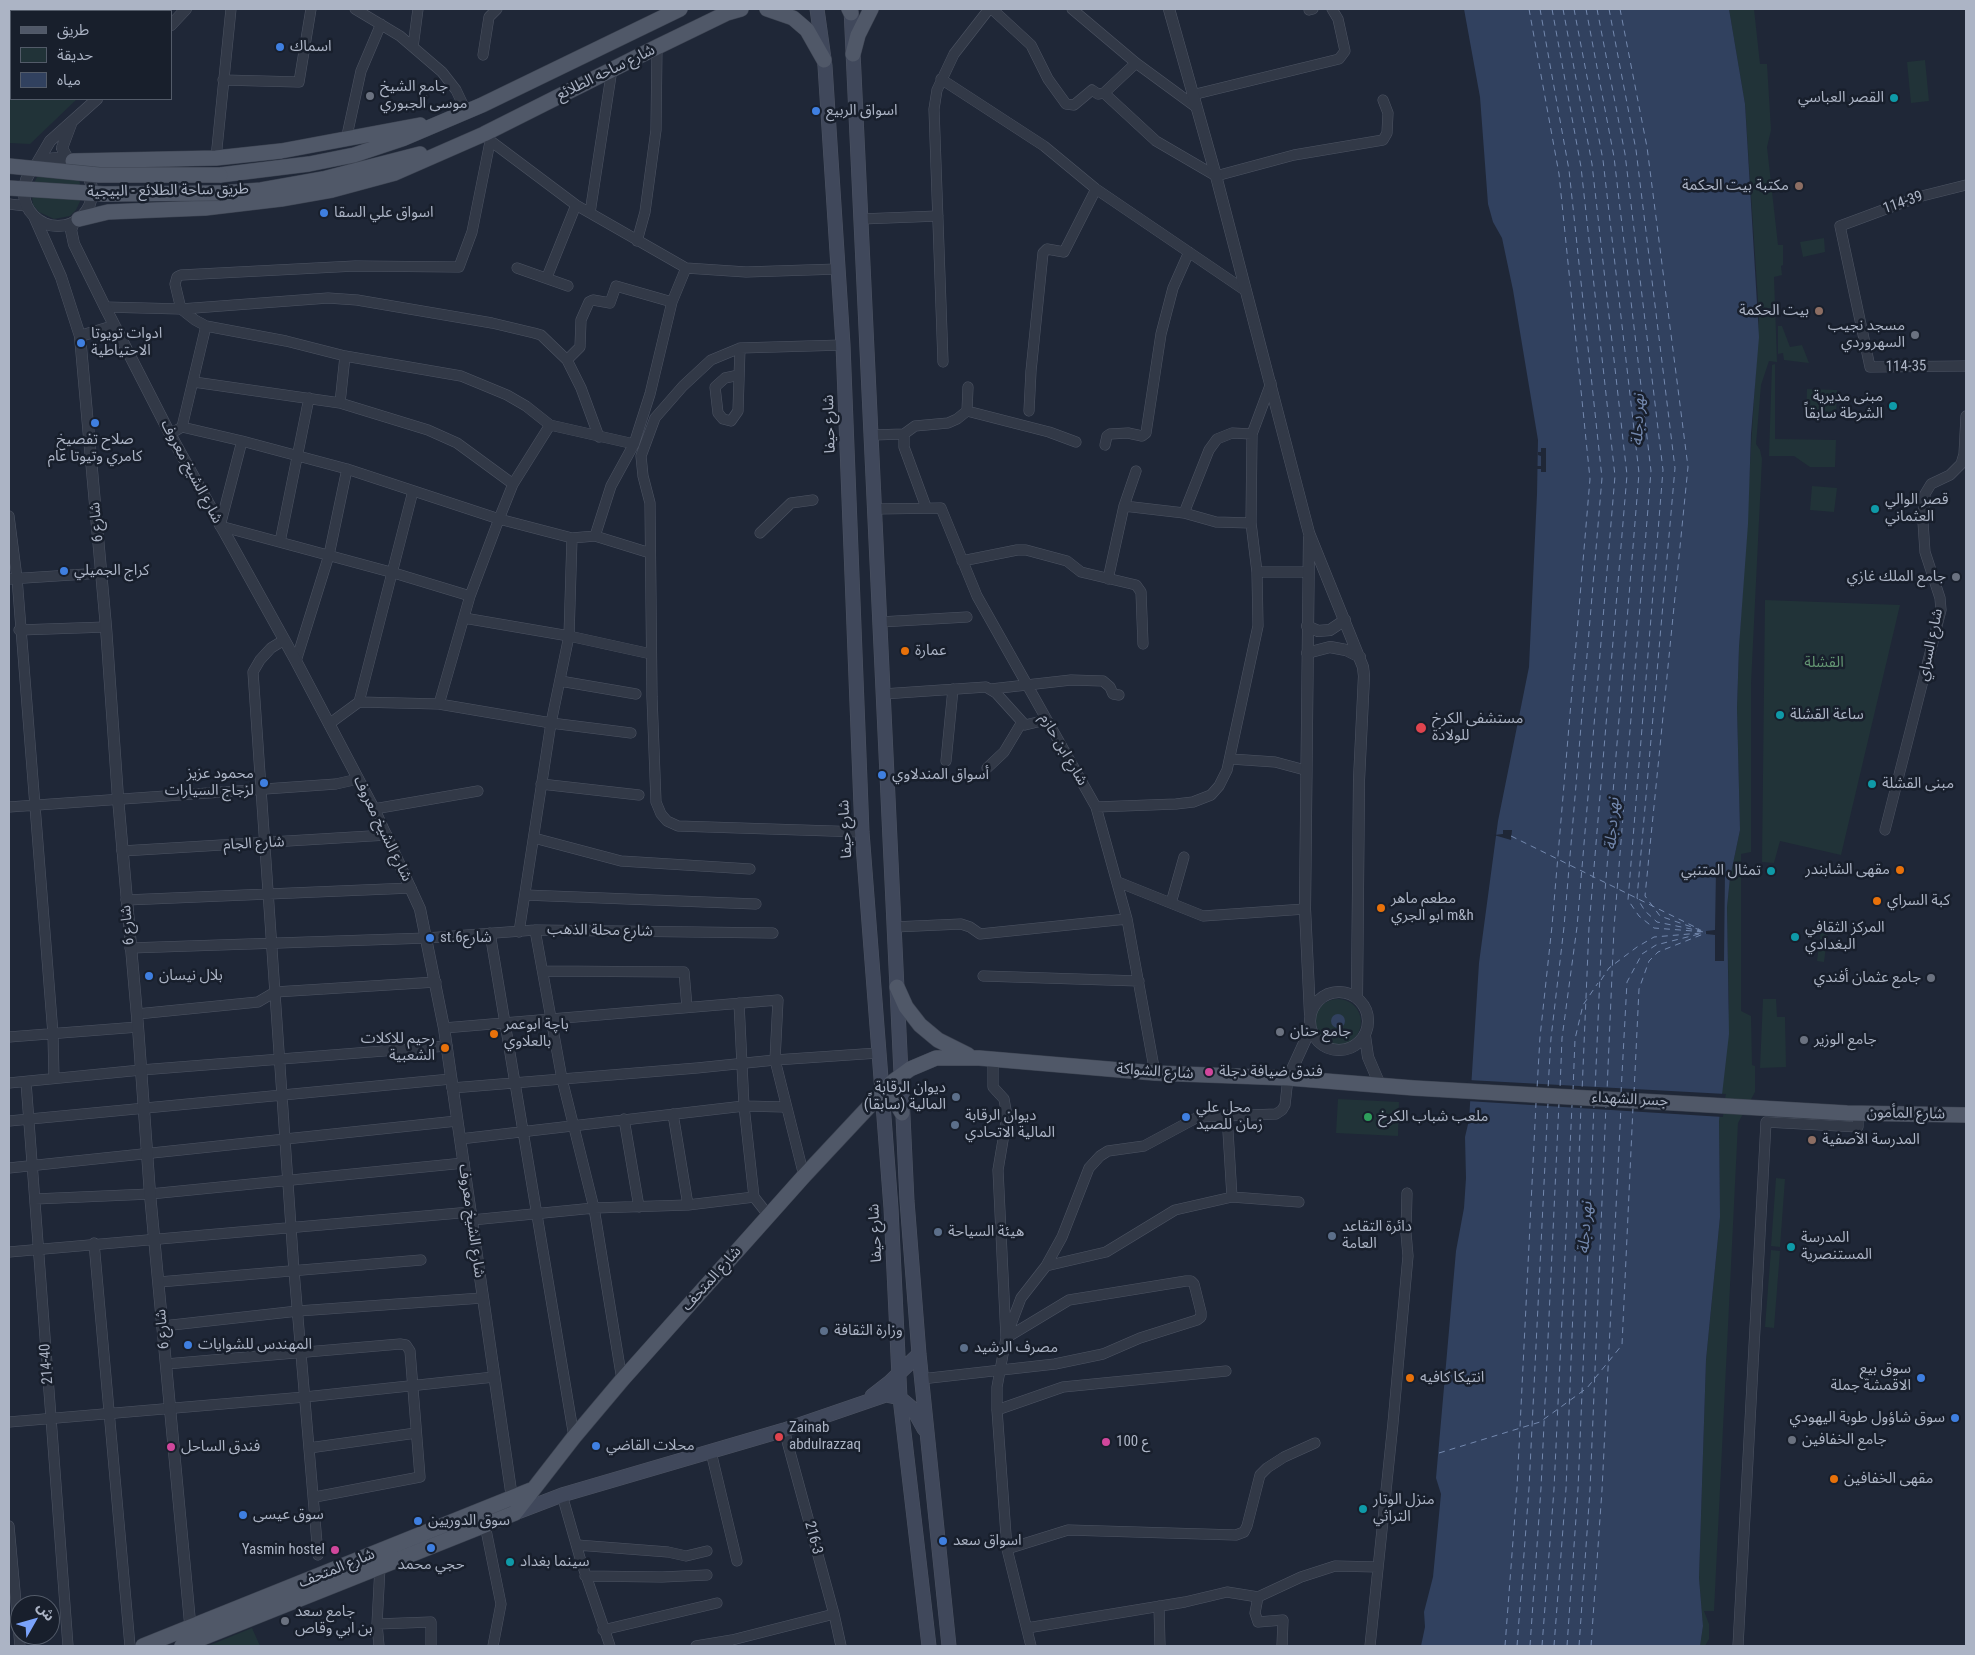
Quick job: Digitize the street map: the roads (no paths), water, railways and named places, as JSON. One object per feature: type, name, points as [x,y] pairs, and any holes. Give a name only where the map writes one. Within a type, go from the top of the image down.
[{"type":"main road","name":"شارع ساحه الطلائع","points":[[461,113],[680,9]]},
{"type":"main road","points":[[767,9],[793,18],[808,30],[824,60]]},
{"type":"main road","name":"شارع حيفا","points":[[817,9],[824,60],[843,345],[862,832],[882,1092],[900,1398],[929,1646]]},
{"type":"main road","points":[[853,54],[858,35],[871,9]]},
{"type":"main road","name":"شارع ساحه الطلائع","points":[[482,138],[612,69],[734,10]]},
{"type":"main road","points":[[850,10],[872,435],[902,1113],[921,1380],[949,1646]]},
{"type":"main road","points":[[70,160],[216,158],[281,151],[346,140],[461,113]]},
{"type":"main road","name":"طريق ساحة الطلائع - البيجية","points":[[9,166],[99,174],[220,175],[309,164],[354,155],[402,139],[461,113]]},
{"type":"main road","points":[[76,220],[108,212],[205,208],[332,190],[395,173],[482,138]]},
{"type":"main road","name":"طريق ساحة الطلائع - البيجية","points":[[9,188],[104,194],[221,193],[261,190],[372,168],[482,138]]},
{"type":"main road","points":[[897,987],[906,1007],[926,1030],[958,1051],[986,1059]]},
{"type":"main road","name":"شارع الشواكة","points":[[901,1070],[936,1058],[986,1059],[1155,1073],[1288,1078],[1414,1088]]},
{"type":"main road","points":[[879,1060],[889,1072],[901,1070]]},
{"type":"main road","name":"شارع المتحف","points":[[515,1513],[531,1490],[622,1380],[901,1070]]},
{"type":"main road","name":"جسر الشهداء","points":[[1414,1088],[1852,1113]]},
{"type":"main road","points":[[882,1092],[896,1103],[902,1113]]},
{"type":"main road","name":"شارع المأمون","points":[[1852,1113],[1966,1115]]},
{"type":"main road","points":[[861,1403],[881,1390],[919,1354]]},
{"type":"main road","name":"شارع المتحف","points":[[187,1644],[560,1496],[784,1430],[886,1395],[900,1398]]},
{"type":"main road","points":[[900,1398],[913,1409],[927,1434]]},
{"type":"main road","points":[[531,1490],[560,1496]]},
{"type":"main road","name":"شارع المتحف","points":[[143,1646],[531,1490]]},
{"type":"street","points":[[172,24],[186,9]]},
{"type":"street","points":[[216,158],[231,9]]},
{"type":"street","points":[[223,80],[299,82],[311,9]]},
{"type":"street","points":[[356,9],[370,12],[381,24],[413,47],[442,72],[456,90],[461,113]]},
{"type":"street","points":[[413,47],[418,9]]},
{"type":"street","points":[[483,55],[489,17],[496,9]]},
{"type":"street","points":[[943,362],[934,109],[941,80],[954,54],[991,9],[1031,45],[1048,79],[1066,104],[1074,105],[1092,90],[1098,94],[1104,93],[1136,63]]},
{"type":"street","points":[[1072,9],[1136,63],[1196,108]]},
{"type":"street","points":[[1169,9],[1216,176],[1309,533],[1360,657],[1364,676],[1360,780],[1357,998]]},
{"type":"street","points":[[1192,95],[1342,57],[1346,51],[1338,19],[1332,9]]},
{"type":"street","points":[[346,140],[361,71],[381,24]]},
{"type":"street","points":[[638,242],[645,212],[656,130],[658,47]]},
{"type":"street","points":[[590,213],[612,69]]},
{"type":"street","points":[[941,80],[1044,146],[1096,189],[1246,291]]},
{"type":"street","points":[[1104,93],[1156,141],[1216,176],[1294,155],[1383,140],[1387,133],[1388,113],[1383,100]]},
{"type":"street","points":[[72,123],[66,132],[62,148],[70,160],[87,173],[92,192],[86,212],[76,220],[58,226],[49,225],[34,216],[26,206],[25,182],[50,141],[96,100]]},
{"type":"street","points":[[634,444],[550,425],[526,406],[507,395],[461,376],[345,356],[206,326],[181,309],[175,284],[177,277],[181,274],[354,266],[459,268],[472,232],[482,138],[576,205],[686,268],[746,272],[838,269]]},
{"type":"street","points":[[35,166],[46,159],[70,160]]},
{"type":"street","name":"114-39","points":[[1840,226],[1918,197],[1966,185]]},
{"type":"street","points":[[1029,411],[1031,371],[1043,252],[1046,249],[1064,252],[1096,189]]},
{"type":"street","points":[[9,204],[26,206]]},
{"type":"street","points":[[547,277],[576,205]]},
{"type":"street","name":"شارع 6","points":[[34,216],[61,277],[80,336],[102,573],[122,852],[137,1014],[150,1194],[190,1627],[187,1644]]},
{"type":"street","points":[[861,219],[938,216]]},
{"type":"street","name":"شارع الشيخ معروف","points":[[76,220],[71,230],[74,244],[114,326],[170,434],[296,661],[374,809],[420,909],[444,1028],[512,1498]]},
{"type":"street","name":"114-35","points":[[1840,226],[1870,368],[1966,366]]},
{"type":"street","points":[[1105,445],[1107,436],[1110,434],[1128,433],[1142,436],[1146,433],[1161,334],[1174,288],[1189,252]]},
{"type":"street","points":[[517,268],[568,286]]},
{"type":"street","points":[[595,536],[611,486],[634,444],[650,394],[672,302],[686,268]]},
{"type":"street","points":[[567,360],[580,347],[581,320],[589,302],[593,300],[610,303],[616,286],[672,302]]},
{"type":"street","points":[[105,307],[181,309],[328,298],[357,300],[492,323],[540,334],[567,360],[581,388],[599,437]]},
{"type":"street","points":[[80,336],[114,326]]},
{"type":"street","points":[[182,427],[206,326]]},
{"type":"street","points":[[843,345],[740,348],[711,360],[683,386],[655,418],[641,456],[643,476],[650,503],[651,654],[656,802],[667,821],[678,826],[862,832]]},
{"type":"street","points":[[739,375],[740,348]]},
{"type":"street","points":[[340,403],[345,356]]},
{"type":"street","points":[[194,382],[340,403],[443,435],[513,484]]},
{"type":"street","points":[[1096,807],[1176,804],[1202,799],[1211,795],[1219,786],[1230,759],[1258,626],[1257,572],[1251,523],[1252,434],[1271,383]]},
{"type":"street","points":[[967,411],[968,387]]},
{"type":"street","points":[[280,542],[308,398]]},
{"type":"street","points":[[872,435],[904,434],[915,426],[953,421],[967,411],[1049,432],[1076,442]]},
{"type":"street","name":"شارع السراي","points":[[1885,830],[1941,610],[1940,598],[1925,552],[1923,522],[1925,494],[1931,484],[1956,471],[1964,454],[1966,416]]},
{"type":"street","points":[[439,704],[470,596],[498,519],[513,484],[550,425]]},
{"type":"street","points":[[170,434],[182,427],[347,469],[498,519],[572,538],[595,536],[650,553]]},
{"type":"street","points":[[875,509],[926,507],[904,447],[904,434]]},
{"type":"street","points":[[1184,513],[1209,450],[1217,439],[1232,434],[1252,434]]},
{"type":"street","points":[[242,442],[220,526],[394,573],[470,596]]},
{"type":"street","points":[[296,661],[329,555],[347,469]]},
{"type":"street","points":[[1108,579],[1124,506],[1136,471]]},
{"type":"street","points":[[359,702],[394,573],[413,491]]},
{"type":"street","points":[[760,533],[791,502],[813,500]]},
{"type":"street","points":[[1124,506],[1184,513],[1216,522],[1251,523]]},
{"type":"street","name":"شارع ابن حازم","points":[[926,507],[941,508],[977,596],[1002,638],[1026,687],[1096,807],[1127,919],[1155,1073]]},
{"type":"street","points":[[9,516],[13,578],[35,803],[53,1034],[54,1078]]},
{"type":"street","points":[[1031,1646],[1007,1550],[997,1410],[1000,1371],[1006,1338],[1021,1298],[1046,1266],[1062,1237],[1082,1181],[1089,1168],[1100,1156],[1108,1151],[1144,1146],[1198,1117],[1270,1114],[1282,1110],[1288,1078],[1310,1030],[1305,909],[1309,533]]},
{"type":"street","points":[[519,932],[551,723],[569,636],[572,538]]},
{"type":"street","points":[[962,561],[1017,550],[1026,550],[1068,561],[1081,572],[1139,587],[1143,644]]},
{"type":"street","points":[[1257,572],[1308,572]]},
{"type":"street","points":[[13,578],[102,573]]},
{"type":"street","points":[[880,622],[966,617]]},
{"type":"street","points":[[464,618],[569,636],[651,654]]},
{"type":"street","points":[[1307,626],[1318,631],[1330,630],[1345,620]]},
{"type":"street","points":[[19,630],[106,627]]},
{"type":"street","points":[[284,640],[272,648],[260,660],[253,672],[281,1059],[294,1271],[309,1448],[315,1496],[318,1555]]},
{"type":"street","points":[[1307,653],[1330,647],[1346,650],[1360,657]]},
{"type":"street","points":[[883,694],[986,687],[992,689],[1026,687],[1071,680],[1103,681],[1110,687],[1113,694],[1119,695]]},
{"type":"street","points":[[560,681],[636,694]]},
{"type":"street","points":[[946,761],[954,689]]},
{"type":"street","points":[[992,689],[1022,722],[1029,725],[1046,720]]},
{"type":"street","points":[[329,724],[359,702],[439,704],[551,723],[631,733]]},
{"type":"street","points":[[987,768],[1004,752],[1022,722]]},
{"type":"street","points":[[1230,759],[1275,762],[1305,770]]},
{"type":"street","points":[[9,807],[35,803],[336,784],[358,779]]},
{"type":"street","points":[[541,784],[639,795]]},
{"type":"street","points":[[374,809],[478,791]]},
{"type":"street","name":"شارع الجام","points":[[122,852],[387,835]]},
{"type":"street","points":[[534,838],[621,860],[750,869]]},
{"type":"street","points":[[1171,903],[1184,857]]},
{"type":"street","points":[[1118,882],[1203,916],[1305,909]]},
{"type":"street","points":[[126,900],[411,888]]},
{"type":"street","points":[[525,896],[756,904]]},
{"type":"street","points":[[894,927],[961,924],[970,927],[980,934],[1127,919]]},
{"type":"street","points":[[535,930],[562,1079],[575,1124],[594,1208],[622,1380]]},
{"type":"street","name":"شارع محلة الذهب","points":[[130,948],[427,938],[535,930],[773,933]]},
{"type":"street","points":[[490,933],[574,1437]]},
{"type":"street","points":[[543,971],[684,972],[687,1007]]},
{"type":"street","points":[[983,976],[1139,981]]},
{"type":"street","points":[[137,1014],[258,1002],[276,992],[436,982]]},
{"type":"street","points":[[1310,1014],[1314,1005],[1329,993],[1338,991],[1357,998],[1364,1006],[1368,1015],[1368,1026],[1365,1036],[1368,1057],[1380,1085]]},
{"type":"street","points":[[444,1028],[778,1000],[775,1060],[804,1176]]},
{"type":"street","points":[[739,1003],[744,1064],[744,1106],[754,1197],[769,1216]]},
{"type":"street","points":[[9,1037],[138,1027]]},
{"type":"street","points":[[1310,1030],[1316,1040],[1325,1047],[1336,1051],[1347,1050],[1365,1036]]},
{"type":"street","points":[[9,1083],[141,1070],[446,1046]]},
{"type":"street","points":[[986,1059],[993,1087],[1004,1099],[1007,1116],[998,1170],[1006,1338]]},
{"type":"street","points":[[9,1122],[29,1118],[283,1096],[452,1084],[514,1083],[775,1060],[879,1060]]},
{"type":"street","name":"214-40","points":[[26,1082],[68,1646]]},
{"type":"street","points":[[460,1139],[575,1124],[744,1106],[786,1107]]},
{"type":"street","points":[[1738,1646],[1766,1122],[1858,1127],[1852,1113]]},
{"type":"street","points":[[674,1114],[688,1205]]},
{"type":"street","points":[[1227,1115],[1232,1197]]},
{"type":"street","points":[[624,1119],[639,1207]]},
{"type":"street","points":[[9,1168],[147,1152],[286,1140],[457,1121]]},
{"type":"street","points":[[35,1200],[150,1194],[464,1163]]},
{"type":"street","points":[[1370,1646],[1408,1256],[1406,1233],[1407,1193]]},
{"type":"street","points":[[9,1252],[291,1226],[537,1214],[594,1208],[688,1205],[754,1197]]},
{"type":"street","points":[[1046,1266],[1106,1252],[1175,1210],[1232,1197],[1299,1202]]},
{"type":"street","points":[[94,1243],[130,1646]]},
{"type":"street","points":[[159,1282],[421,1260]]},
{"type":"street","points":[[921,1380],[1055,1364],[1102,1354],[1140,1338],[1197,1320],[1201,1317],[1201,1312],[1194,1284],[1186,1280],[1070,1300],[1006,1338]]},
{"type":"street","points":[[163,1326],[298,1311],[482,1298]]},
{"type":"street","points":[[166,1364],[302,1354],[400,1344],[406,1346],[410,1351],[420,1477],[315,1496]]},
{"type":"street","points":[[997,1410],[1063,1387],[1226,1371]]},
{"type":"street","points":[[9,1422],[305,1397],[494,1377]]},
{"type":"street","name":"216-3","points":[[784,1430],[834,1614],[840,1646]]},
{"type":"street","points":[[309,1448],[416,1433]]},
{"type":"street","points":[[1007,1550],[1068,1530],[1236,1535],[1244,1532],[1247,1526],[1260,1475],[1266,1468],[1284,1457],[1315,1443]]},
{"type":"street","points":[[711,1452],[737,1561]]},
{"type":"street","points":[[560,1496],[577,1545],[585,1576],[610,1646]]},
{"type":"street","points":[[486,1525],[501,1604],[493,1646]]},
{"type":"street","points":[[9,1526],[20,1646]]},
{"type":"street","points":[[577,1545],[668,1552],[686,1556],[707,1551]]},
{"type":"street","points":[[1027,1628],[1159,1606],[1227,1592],[1258,1597],[1301,1577],[1335,1566],[1378,1567]]},
{"type":"street","points":[[378,1646],[377,1624],[380,1567]]},
{"type":"street","points":[[585,1576],[662,1577],[707,1575]]},
{"type":"street","points":[[1258,1597],[1255,1613],[1258,1622],[1283,1620],[1282,1646]]},
{"type":"street","points":[[604,1630],[717,1604]]},
{"type":"street","points":[[1159,1606],[1160,1646]]},
{"type":"street","points":[[696,1646],[732,1640],[834,1614]]},
{"type":"street","points":[[377,1624],[430,1622],[431,1646]]},
{"type":"water","name":"نهر دجلة","points":[[1464,9],[1729,9],[1745,104],[1759,337],[1751,434],[1748,524],[1739,647],[1737,708],[1740,830],[1730,878],[1727,907],[1729,1034],[1719,1121],[1720,1217],[1706,1360],[1699,1578],[1703,1626],[1700,1646],[1421,1646],[1425,1627],[1424,1612],[1433,1577],[1441,1494],[1436,1478],[1456,1251],[1464,1208],[1466,1178],[1465,1137],[1469,1120],[1479,963],[1498,821],[1529,667],[1537,494],[1538,440],[1513,290],[1502,238],[1493,222],[1488,204],[1480,97]]},
{"type":"water","points":[[1338,1014],[1343,1016],[1345,1021],[1343,1026],[1338,1028],[1333,1026],[1331,1021],[1333,1016]]},
{"type":"place","name":"اسماك","points":[[280,47]]},
{"type":"place","name":"جامع الشيخ موسى الجبوري","points":[[370,96]]},
{"type":"place","name":"القصر العباسي","points":[[1894,98]]},
{"type":"place","name":"اسواق الربيع","points":[[816,111]]},
{"type":"place","name":"مكتبة بيت الحكمة","points":[[1799,186]]},
{"type":"place","name":"اسواق علي السقا","points":[[324,213]]},
{"type":"place","name":"بيت الحكمة","points":[[1819,311]]},
{"type":"place","name":"مسجد نجيب السهروردي","points":[[1915,335]]},
{"type":"place","name":"ادوات تويوتا الاحتياطية","points":[[81,343]]},
{"type":"place","name":"مبنى مديرية الشرطة سابقاً","points":[[1893,406]]},
{"type":"place","name":"صلاح تفصيخ كامري وتيوتا عام","points":[[95,423]]},
{"type":"place","name":"قصر الوالي العثماني","points":[[1875,509]]},
{"type":"place","name":"كراج الجميلي","points":[[64,571]]},
{"type":"place","name":"جامع الملك غازي","points":[[1956,577]]},
{"type":"place","name":"عمارة","points":[[905,651]]},
{"type":"place","name":"ساعة القشلة","points":[[1780,715]]},
{"type":"place","name":"مستشفى الكرخ للولادة","points":[[1421,728]]},
{"type":"place","name":"أسواق المندلاوي","points":[[882,775]]},
{"type":"place","name":"محمود عزيز لزجاج السيارات","points":[[264,783]]},
{"type":"place","name":"مبنى القشلة","points":[[1872,784]]},
{"type":"place","name":"مقهى الشابندر","points":[[1900,870]]},
{"type":"place","name":"تمثال المتنبي","points":[[1771,871]]},
{"type":"place","name":"كبة السراي","points":[[1877,901]]},
{"type":"place","name":"مطعم ماهر ابو الجري m&h","points":[[1381,908]]},
{"type":"place","name":"المركز الثقافي البغدادي","points":[[1795,937]]},
{"type":"place","name":"st.شارع6","points":[[430,938]]},
{"type":"place","name":"بلال نيسان","points":[[149,976]]},
{"type":"place","name":"جامع عثمان أفندي","points":[[1931,978]]},
{"type":"place","name":"جامع حنان","points":[[1280,1032]]},
{"type":"place","name":"باچة ابوعمر بالعلاوي","points":[[494,1034]]},
{"type":"place","name":"جامع الوزير","points":[[1804,1040]]},
{"type":"place","name":"رحيم للاكلات الشعبية","points":[[445,1048]]},
{"type":"place","name":"فندق ضيافة دجلة","points":[[1209,1072]]},
{"type":"place","name":"ديوان الرقابة المالية (سابقاً)","points":[[956,1097]]},
{"type":"place","name":"محل علي زمان للصيد","points":[[1186,1117]]},
{"type":"place","name":"ملعب شباب الكرخ","points":[[1368,1117]]},
{"type":"place","name":"ديوان الرقابة المالية الاتحادي","points":[[955,1125]]},
{"type":"place","name":"المدرسة الآصفية","points":[[1812,1140]]},
{"type":"place","name":"هيئة السياحة","points":[[938,1232]]},
{"type":"place","name":"دائرة التقاعد العامة","points":[[1332,1236]]},
{"type":"place","name":"المدرسة المستنصرية","points":[[1791,1247]]},
{"type":"place","name":"وزارة الثقافة","points":[[824,1331]]},
{"type":"place","name":"المهندس للشوايات","points":[[188,1345]]},
{"type":"place","name":"مصرف الرشيد","points":[[964,1348]]},
{"type":"place","name":"انتيكا كافيه","points":[[1410,1378]]},
{"type":"place","name":"سوق بيع الاقمشة جملة","points":[[1921,1378]]},
{"type":"place","name":"سوق شاؤول طوبة اليهودي","points":[[1955,1418]]},
{"type":"place","name":"Zainab abdulrazzaq","points":[[779,1437]]},
{"type":"place","name":"جامع الخفافين","points":[[1792,1440]]},
{"type":"place","name":"100 ع","points":[[1106,1442]]},
{"type":"place","name":"محلات القاضي","points":[[596,1446]]},
{"type":"place","name":"فندق الساحل","points":[[171,1447]]},
{"type":"place","name":"مقهى الخفافين","points":[[1834,1479]]},
{"type":"place","name":"منزل الوتار التراثي","points":[[1363,1509]]},
{"type":"place","name":"سوق عيسى","points":[[243,1515]]},
{"type":"place","name":"سوق الدوريين","points":[[418,1521]]},
{"type":"place","name":"اسواق سعد","points":[[943,1541]]},
{"type":"place","name":"حجي محمد","points":[[431,1548]]},
{"type":"place","name":"Yasmin hostel","points":[[335,1550]]},
{"type":"place","name":"سينما بغداد","points":[[510,1562]]},
{"type":"place","name":"جامع سعد بن ابي وقاص","points":[[285,1621]]},
{"type":"park label","name":"القشلة","points":[[1824,663]]}]
